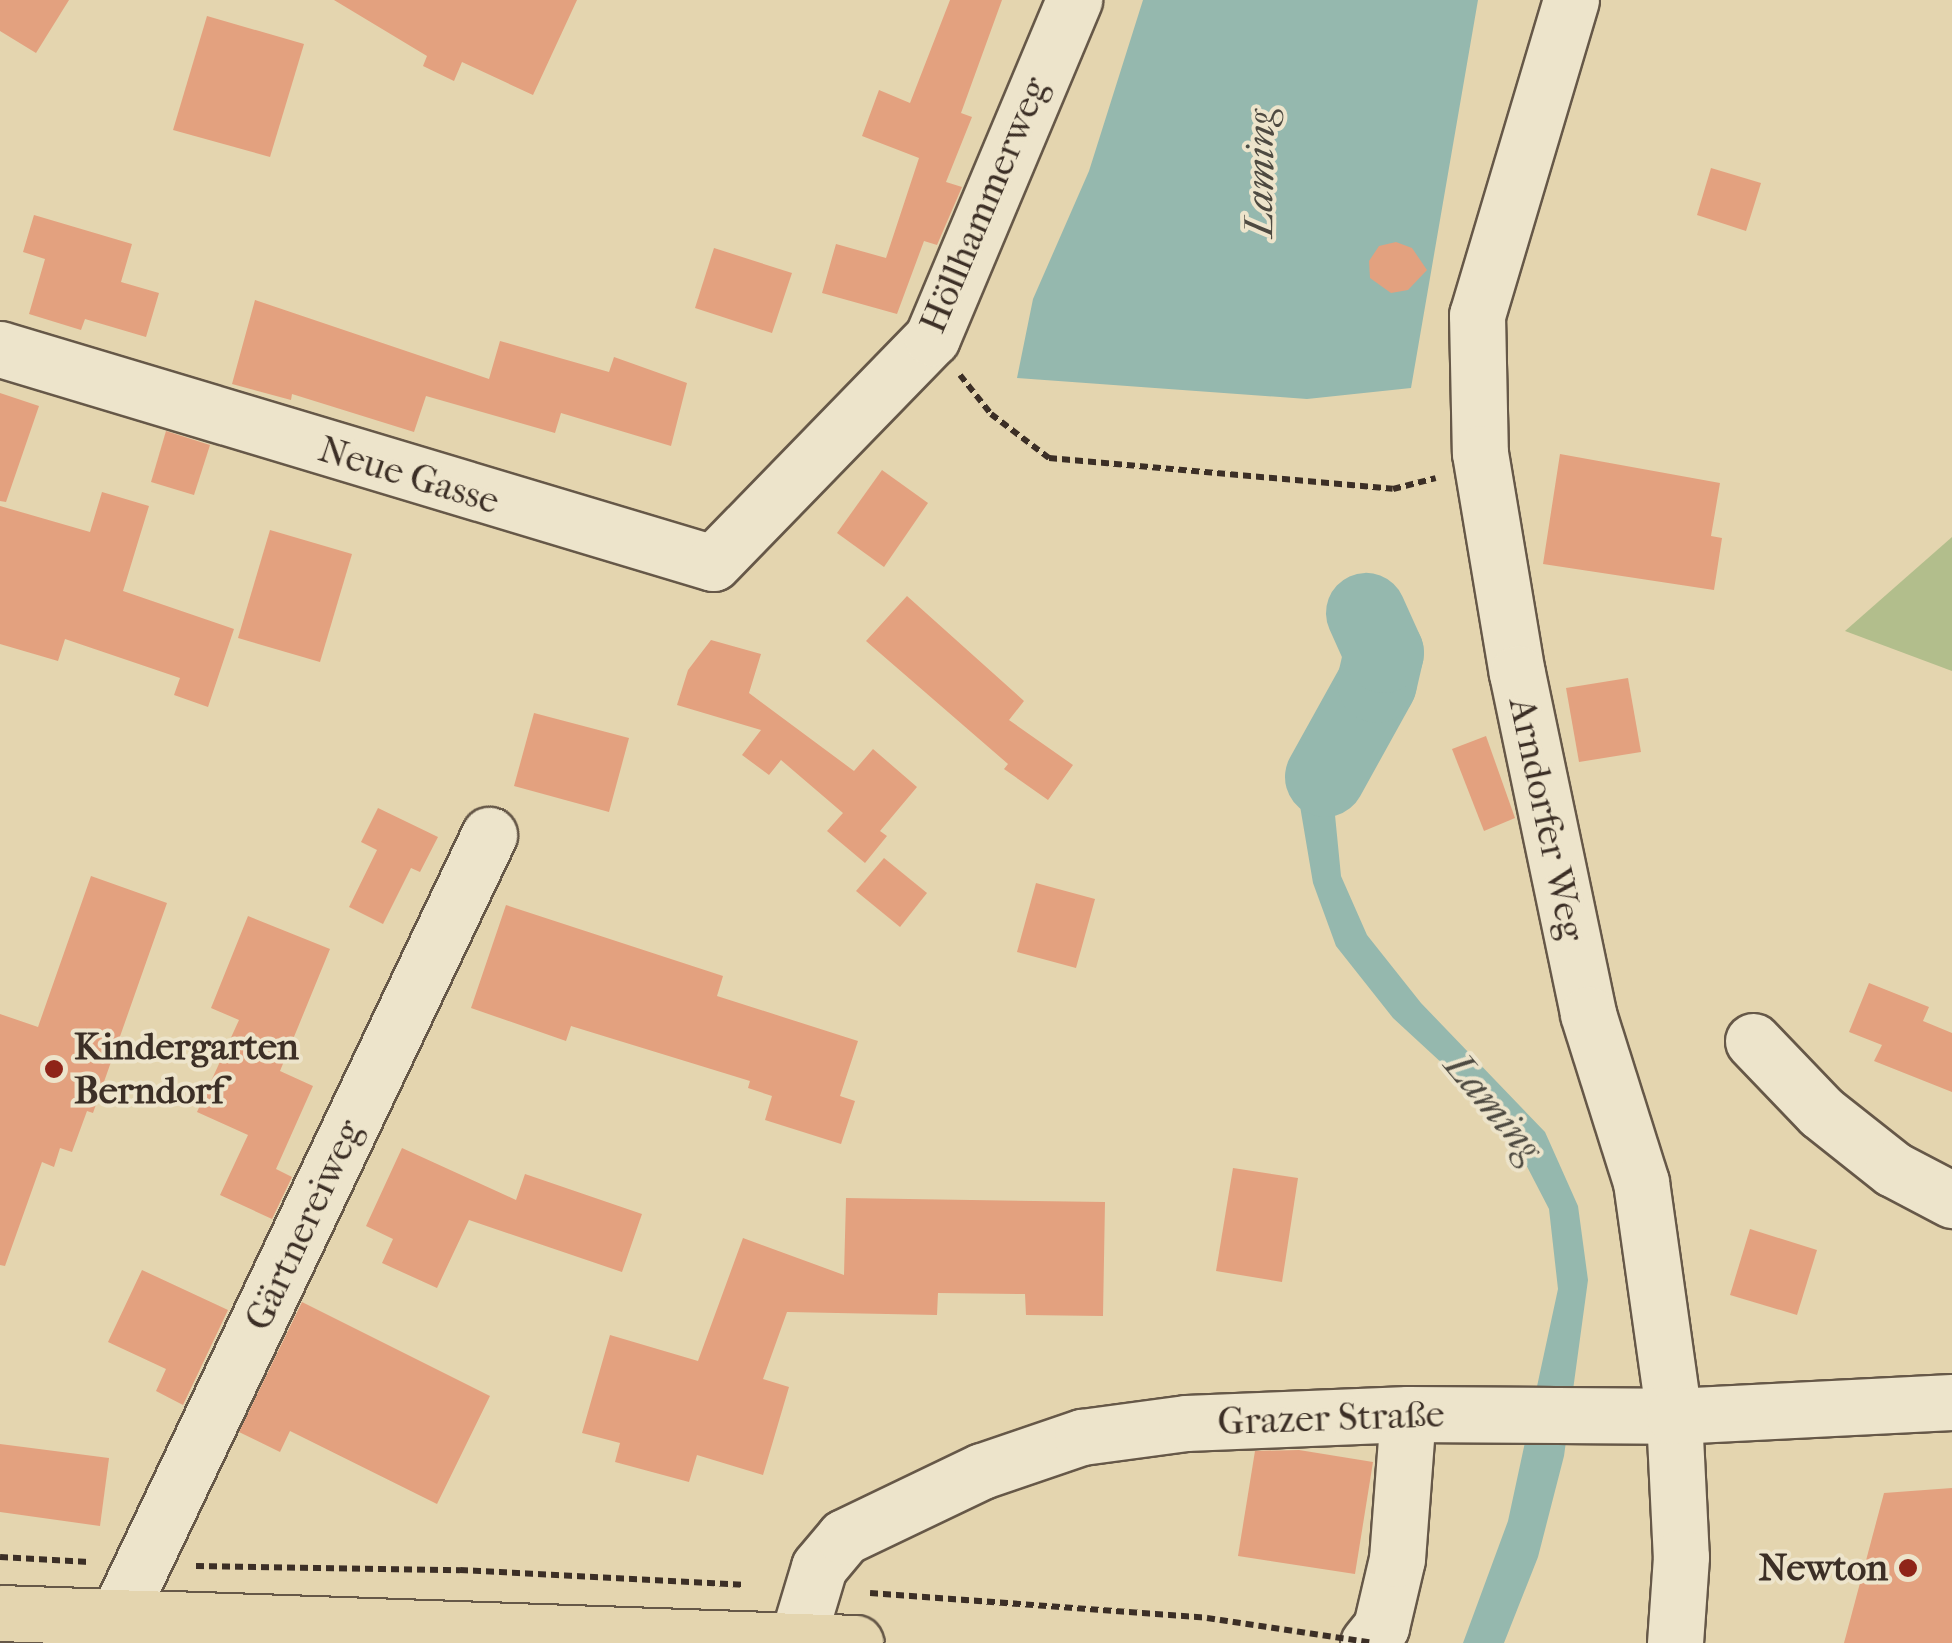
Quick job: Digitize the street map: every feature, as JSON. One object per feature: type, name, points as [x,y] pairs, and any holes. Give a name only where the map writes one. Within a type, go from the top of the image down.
[{"type":"main road","points":[[0,1613],[798,1637],[855,1643]]},
{"type":"street","name":"Höllhammerweg","points":[[791,483],[932,338],[1074,0]]},
{"type":"street","name":"Arndorfer Weg","points":[[1572,0],[1477,315],[1480,452],[1560,887],[1588,1014],[1641,1182],[1674,1416],[1681,1558],[1675,1643]]},
{"type":"street","name":"Neue Gasse","points":[[0,348],[713,563],[791,483]]},
{"type":"street","name":"Gärtnereiweg","points":[[118,1615],[489,835]]},
{"type":"street","points":[[1753,1041],[1822,1112],[1893,1169],[1952,1200]]},
{"type":"street","name":"Grazer Straße","points":[[798,1637],[819,1567],[844,1537],[982,1471],[1082,1437],[1152,1428],[1431,1414],[1674,1416],[1952,1402]]},
{"type":"street","points":[[1371,1643],[1381,1627],[1431,1414]]},
{"type":"path","points":[[932,338],[991,414],[1049,458],[1393,489],[1447,475],[1480,452]]},
{"type":"path","points":[[1206,1618],[1371,1643]]},
{"type":"green space","points":[[1952,537],[1952,671],[1845,631]]},
{"type":"water","points":[[1143,0],[1478,0],[1411,388],[1307,399],[1017,378],[1033,299],[1089,171]]},
{"type":"water","points":[[1366,675],[1395,692],[1343,772],[1335,815],[1341,876],[1367,935],[1421,1003],[1545,1132],[1578,1206],[1588,1280],[1564,1456],[1538,1557],[1504,1643],[1463,1643],[1508,1521],[1558,1289],[1549,1209],[1519,1151],[1470,1089],[1393,1018],[1336,946],[1313,883],[1300,806],[1321,746]]},
{"type":"building","points":[[0,0],[69,0],[36,53],[0,31]]},
{"type":"building","points":[[334,0],[577,0],[533,95],[462,62],[454,81],[423,66],[427,56]]},
{"type":"building","points":[[950,0],[1002,0],[961,113],[972,117],[946,182],[962,187],[937,245],[924,241],[897,314],[822,293],[836,244],[886,258],[919,158],[862,136],[879,90],[910,103]]},
{"type":"building","points":[[207,16],[304,44],[270,157],[173,130]]},
{"type":"building","points":[[1711,168],[1761,183],[1746,231],[1697,215]]},
{"type":"building","points":[[34,215],[132,244],[121,282],[159,293],[146,337],[85,319],[81,330],[29,314],[45,259],[23,252]]},
{"type":"building","points":[[1396,242],[1412,248],[1427,270],[1408,290],[1391,293],[1370,278],[1369,261],[1379,246]]},
{"type":"building","points":[[714,248],[792,273],[772,333],[695,308]]},
{"type":"building","points":[[255,300],[489,379],[500,341],[609,372],[614,357],[687,383],[671,446],[561,413],[555,433],[426,396],[414,432],[292,394],[291,400],[232,384]]},
{"type":"building","points":[[0,393],[39,406],[6,502],[0,501]]},
{"type":"building","points":[[166,431],[210,445],[194,495],[151,482]]},
{"type":"building","points":[[1560,454],[1720,483],[1711,536],[1722,538],[1714,590],[1543,564]]},
{"type":"building","points":[[882,470],[928,503],[884,567],[837,533]]},
{"type":"building","points":[[102,492],[149,506],[123,591],[234,629],[208,707],[174,695],[180,678],[65,639],[58,661],[0,644],[0,506],[90,532]]},
{"type":"building","points":[[270,530],[352,554],[320,662],[238,638]]},
{"type":"building","points":[[907,596],[1024,701],[1009,720],[1073,765],[1048,800],[1004,769],[1008,764],[866,641]]},
{"type":"building","points":[[711,640],[761,654],[749,693],[854,771],[873,749],[917,787],[880,831],[887,836],[865,863],[827,831],[843,813],[781,760],[769,775],[742,755],[761,730],[677,705],[688,670]]},
{"type":"building","points":[[1628,678],[1641,752],[1579,762],[1566,688]]},
{"type":"building","points":[[534,713],[629,738],[609,812],[514,786]]},
{"type":"building","points":[[1486,736],[1515,818],[1484,831],[1452,749]]},
{"type":"building","points":[[378,808],[438,837],[420,872],[411,868],[383,924],[349,907],[377,850],[361,842]]},
{"type":"building","points":[[884,858],[927,893],[900,927],[856,891]]},
{"type":"building","name":"Kindergarten Berndorf","points":[[91,876],[167,903],[93,1113],[87,1111],[72,1152],[60,1148],[54,1167],[42,1162],[5,1266],[0,1265],[0,1014],[38,1027]]},
{"type":"building","points":[[1036,883],[1095,899],[1076,968],[1017,952]]},
{"type":"building","points":[[506,905],[723,976],[717,996],[858,1041],[840,1096],[855,1101],[841,1144],[765,1120],[772,1096],[748,1088],[750,1081],[571,1026],[566,1041],[471,1008]]},
{"type":"building","points":[[248,916],[330,949],[280,1071],[313,1086],[276,1169],[292,1177],[272,1219],[220,1195],[248,1135],[197,1112],[239,1020],[211,1008]]},
{"type":"building","points":[[1869,983],[1929,1007],[1923,1021],[1952,1033],[1952,1092],[1874,1061],[1882,1045],[1849,1032]]},
{"type":"building","points":[[402,1148],[516,1200],[525,1174],[642,1214],[622,1272],[469,1220],[437,1288],[382,1263],[393,1239],[366,1226]]},
{"type":"building","points":[[1233,1168],[1298,1178],[1282,1282],[1216,1271]]},
{"type":"building","points":[[846,1198],[1105,1202],[1103,1316],[1026,1315],[1025,1294],[938,1293],[937,1315],[787,1312],[763,1379],[789,1387],[763,1475],[697,1455],[689,1482],[615,1462],[620,1443],[582,1433],[610,1335],[698,1361],[743,1238],[844,1275]]},
{"type":"building","points":[[1750,1229],[1817,1250],[1797,1315],[1730,1295]]},
{"type":"building","points":[[142,1270],[228,1310],[183,1405],[156,1391],[166,1369],[108,1342]]},
{"type":"building","points":[[302,1302],[490,1396],[437,1504],[290,1431],[280,1452],[239,1432]]},
{"type":"building","points":[[0,1444],[109,1458],[100,1526],[0,1512]]},
{"type":"building","points":[[1299,1450],[1373,1462],[1355,1574],[1238,1556],[1255,1451]]},
{"type":"building","name":"Newton","points":[[1952,1488],[1952,1643],[1844,1643],[1884,1493]]},
{"type":"waterway","name":"Laming","points":[[1325,777],[1377,683],[1384,653],[1366,613]]},
{"type":"place","name":"Kindergarten Berndorf","points":[[54,1069]]},
{"type":"place","name":"Newton","points":[[1908,1568]]}]
